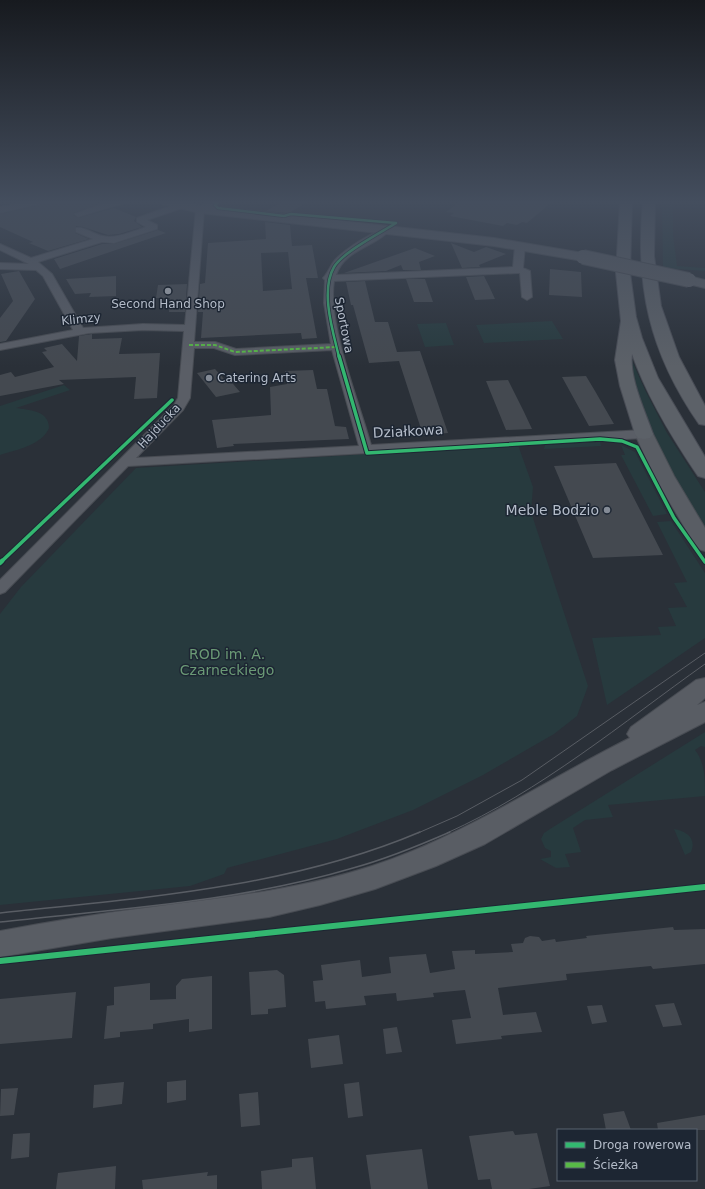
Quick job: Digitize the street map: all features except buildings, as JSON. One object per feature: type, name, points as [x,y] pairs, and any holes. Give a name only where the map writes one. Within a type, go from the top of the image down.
[{"type":"main road","points":[[622,256],[628,316],[634,337],[651,378],[672,421],[705,472]]},
{"type":"main road","points":[[647,256],[652,301],[668,350],[705,420]]},
{"type":"main road","points":[[628,316],[622,360],[628,386],[644,434]]},
{"type":"street","points":[[20,256],[35,264],[48,274],[79,332]]},
{"type":"street","points":[[0,266],[35,264],[55,256]]},
{"type":"street","name":"Hajducka","points":[[0,589],[179,407],[184,398],[196,256]]},
{"type":"street","name":"Sportowa","points":[[347,256],[338,263],[328,278],[329,308],[337,347],[366,448]]},
{"type":"street","points":[[518,256],[518,270]]},
{"type":"street","points":[[581,256],[705,284]]},
{"type":"street","points":[[328,278],[518,270],[525,271],[527,297]]},
{"type":"street","name":"Klimzy","points":[[0,347],[79,332],[143,327],[191,328]]},
{"type":"street","points":[[0,341],[26,342]]},
{"type":"street","points":[[189,345],[215,345],[235,352],[337,347]]},
{"type":"street","points":[[644,434],[664,476],[705,545]]},
{"type":"street","name":"Działkowa","points":[[126,462],[644,434]]},
{"type":"street","points":[[603,763],[681,702],[705,686]]},
{"type":"street","points":[[0,944],[112,925],[269,904],[306,897],[354,884],[409,865],[469,839],[603,763],[705,711]]},
{"type":"green space","points":[[663,256],[676,256],[677,266],[705,268],[705,271],[663,268]]},
{"type":"green space","points":[[552,321],[563,339],[484,343],[476,325]]},
{"type":"green space","points":[[446,323],[454,345],[425,347],[417,324]]},
{"type":"green space","points":[[630,360],[632,361],[667,433],[705,492],[705,531],[663,459],[636,389]]},
{"type":"green space","points":[[64,385],[70,390],[16,408],[32,410],[42,414],[48,422],[49,428],[46,434],[35,443],[0,455],[0,406]]},
{"type":"green space","points":[[600,442],[601,446],[544,449],[545,445]]},
{"type":"green space","name":"ROD im. A. Czarneckiego","points":[[518,445],[533,487],[531,512],[588,686],[577,716],[554,734],[483,775],[413,810],[337,839],[227,868],[224,874],[190,886],[0,905],[0,614],[21,587],[136,468]]},
{"type":"green space","points":[[621,445],[635,452],[667,514],[653,516],[621,455],[625,455]]},
{"type":"green space","points":[[671,521],[705,573],[705,638],[607,705],[592,638],[661,635],[658,627],[676,626],[668,608],[687,607],[674,583],[687,582],[657,522]]},
{"type":"green space","points":[[705,732],[705,747],[701,746],[695,750],[703,765],[705,796],[608,805],[613,817],[585,820],[573,828],[581,852],[565,854],[570,867],[556,868],[540,859],[551,857],[551,851],[545,848],[541,839],[544,833]]},
{"type":"green space","points":[[674,829],[683,831],[689,836],[693,843],[691,852],[685,855]]},
{"type":"tram line","points":[[418,833],[457,816],[522,780],[705,653]]},
{"type":"tram line","points":[[447,833],[482,816],[548,777],[705,664]]},
{"type":"tram line","points":[[0,913],[160,896],[266,878],[319,866],[370,851],[420,832]]},
{"type":"tram line","points":[[0,922],[178,903],[266,889],[310,880],[365,864],[402,852],[450,832]]},
{"type":"marked path","points":[[189,345],[215,345],[235,352],[337,347]]},
{"type":"cycle path","points":[[344,256],[334,267],[328,282],[328,304],[339,357],[367,453],[600,439],[622,441],[637,447],[674,518],[705,562]]},
{"type":"cycle path","points":[[0,563],[172,400]]},
{"type":"cycle path","points":[[0,961],[705,887]]},
{"type":"place","name":"Second Hand Shop","points":[[168,291]]},
{"type":"place","name":"Catering Arts","points":[[209,378]]},
{"type":"place","name":"Meble Bodzio","points":[[607,510]]}]
